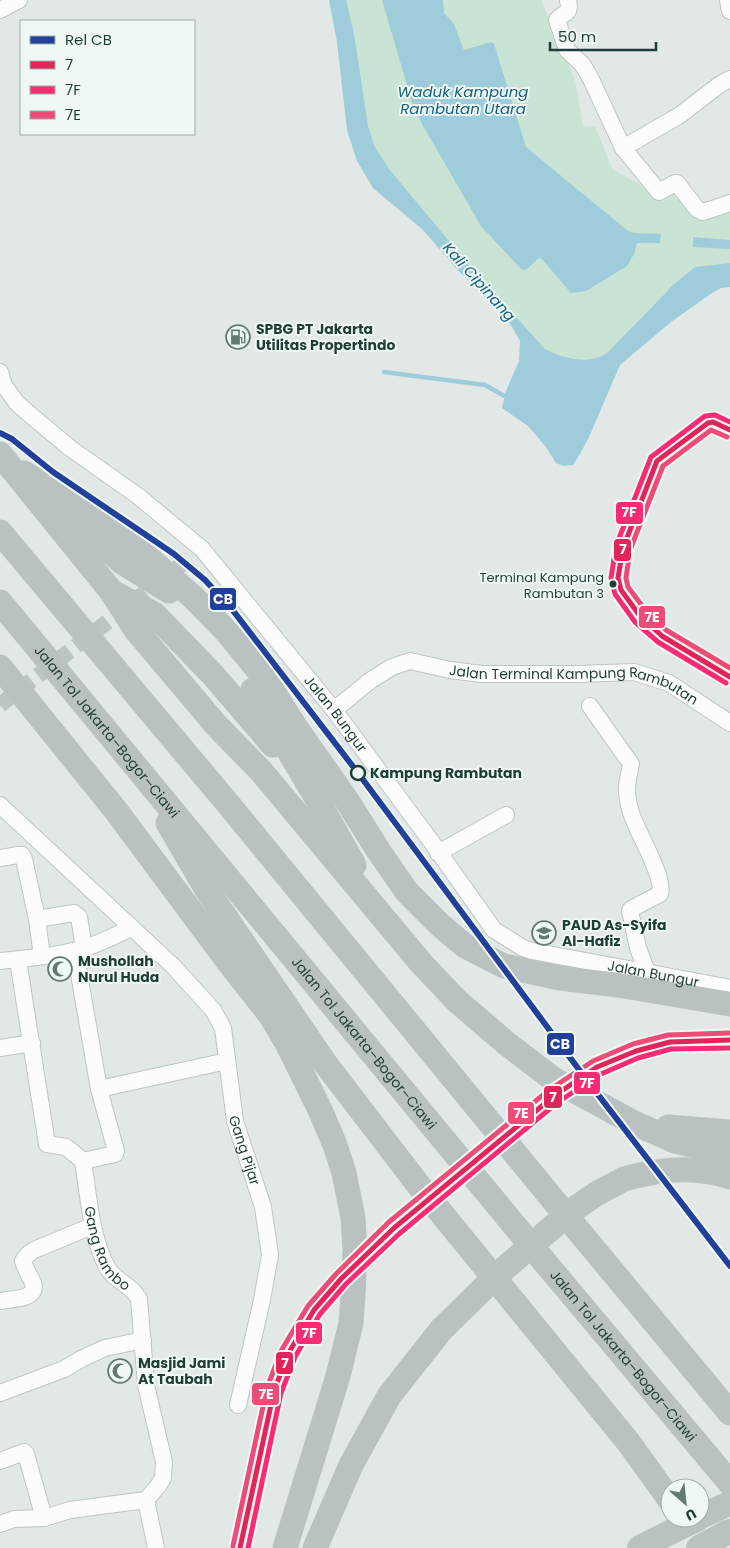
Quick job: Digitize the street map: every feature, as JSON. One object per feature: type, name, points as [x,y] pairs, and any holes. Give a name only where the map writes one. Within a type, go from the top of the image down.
[{"type":"highway","points":[[4,458],[111,591],[136,630],[216,725],[261,771],[421,963],[457,1001],[506,1043],[553,1079],[634,1123],[675,1141],[730,1154]]},
{"type":"highway","points":[[4,458],[117,530],[194,598],[227,632],[263,676],[407,892],[439,924],[465,946],[504,966],[513,968],[560,978],[618,985],[730,1004]]},
{"type":"highway","points":[[28,487],[74,517],[122,562],[175,595],[216,639],[248,681],[381,914]]},
{"type":"highway","points":[[0,532],[235,812],[730,1413]]},
{"type":"highway","points":[[111,591],[154,614],[213,675],[313,792]]},
{"type":"highway","name":"Jalan Tol Jakarta–Bogor–Ciawi","points":[[0,602],[543,1260],[730,1483]]},
{"type":"highway","points":[[0,667],[117,812],[271,1016],[288,1045],[335,1145],[344,1173],[353,1218],[355,1249],[354,1295],[350,1323],[338,1376],[285,1548]]},
{"type":"highway","points":[[133,763],[207,890],[326,1063],[420,1188],[629,1443],[660,1486]]},
{"type":"highway","points":[[634,1123],[730,1132]]},
{"type":"highway","points":[[315,1548],[351,1465],[389,1396],[440,1330],[496,1275],[570,1212],[596,1194],[624,1179],[643,1174],[692,1169],[730,1177]]},
{"type":"highway","points":[[710,1513],[730,1502]]},
{"type":"highway","points":[[639,1548],[680,1528]]},
{"type":"highway","points":[[690,1528],[705,1548]]},
{"type":"highway","points":[[698,1548],[730,1531]]},
{"type":"main road","points":[[240,1548],[274,1391],[288,1354],[314,1310],[341,1279],[394,1228],[554,1096],[597,1067],[636,1051],[670,1042],[730,1040]]},
{"type":"street","points":[[0,10],[19,0]]},
{"type":"street","points":[[568,0],[568,12],[557,20],[564,43],[569,53],[582,64],[590,77],[622,148],[659,192],[677,183],[697,209],[703,212],[730,203]]},
{"type":"street","points":[[622,148],[680,115],[719,85],[730,79]]},
{"type":"street","name":"Jalan Bungur","points":[[0,372],[4,385],[16,402],[70,448],[138,496],[196,554],[334,710],[494,930],[520,947],[532,951],[730,988]]},
{"type":"street","name":"Jalan Terminal Kampung Rambutan","points":[[334,710],[371,680],[392,667],[410,661],[450,670],[482,674],[634,672],[669,683],[730,723]]},
{"type":"street","points":[[590,706],[630,764],[626,784],[628,798],[635,824],[657,871],[662,889],[660,894],[630,910],[638,948],[647,972]]},
{"type":"street","name":"Gang Pijar","points":[[0,805],[173,966],[212,1010],[223,1028],[235,1121],[263,1207],[270,1255],[262,1300],[238,1405]]},
{"type":"street","points":[[438,853],[506,815]]},
{"type":"street","points":[[0,858],[22,855],[24,859],[37,918],[42,956]]},
{"type":"street","points":[[18,960],[47,1144],[66,1147],[83,1161],[115,1154],[116,1151],[99,1089],[79,950],[79,917],[74,913],[37,918]]},
{"type":"street","points":[[0,961],[79,950],[102,942],[131,928]]},
{"type":"street","points":[[0,1048],[32,1043]]},
{"type":"street","points":[[99,1089],[227,1061]]},
{"type":"street","name":"Gang Rambo","points":[[83,1161],[92,1226],[107,1269],[115,1278],[136,1293],[139,1299],[146,1385],[164,1462],[163,1478],[146,1500]]},
{"type":"street","points":[[0,1301],[23,1298],[32,1292],[34,1288],[23,1261],[28,1254],[92,1226]]},
{"type":"street","points":[[0,1393],[64,1369],[105,1348],[143,1340]]},
{"type":"street","points":[[0,1461],[20,1453],[24,1452],[26,1454],[44,1518]]},
{"type":"street","points":[[0,1524],[14,1519],[44,1518],[70,1510],[146,1500],[156,1548]]},
{"type":"green space","points":[[346,0],[541,0],[575,80],[583,126],[595,126],[612,169],[657,194],[675,186],[702,218],[730,206],[730,263],[695,267],[672,285],[602,356],[586,360],[569,358],[545,349],[469,265],[389,169],[375,147],[368,126]]},
{"type":"water","name":"Kali Cipinang","points":[[329,0],[346,0],[354,34],[368,126],[375,147],[389,169],[469,265],[545,349],[569,358],[586,360],[602,356],[673,285],[695,267],[730,263],[730,287],[721,288],[712,293],[671,322],[620,365],[589,437],[573,465],[563,466],[556,463],[546,447],[528,426],[502,408],[506,391],[519,361],[520,341],[509,322],[456,268],[423,230],[373,188],[357,161],[347,130],[337,42]]},
{"type":"water","name":"Waduk Kampung Rambutan Utara","points":[[382,0],[443,0],[444,13],[454,24],[464,50],[491,42],[494,44],[526,147],[628,231],[661,234],[660,243],[637,243],[634,254],[627,266],[586,291],[571,293],[542,259],[539,258],[527,269],[522,270],[481,226],[422,124],[412,102]]},
{"type":"water","points":[[693,237],[730,240],[730,249],[693,247]]},
{"type":"waterway","points":[[384,372],[485,385],[508,398]]},
{"type":"tunnel","points":[[0,705],[190,558]]},
{"type":"rail line","name":"CB","points":[[0,433],[12,439],[53,472],[174,554],[205,580],[231,608],[358,773],[586,1079],[730,1266]]},
{"type":"transit line","name":"7F","points":[[726,683],[658,642],[635,622],[615,594],[611,578],[616,546],[651,457],[705,416],[715,415],[730,422]]},
{"type":"transit line","name":"7","points":[[730,430],[713,422],[708,423],[657,461],[623,548],[618,578],[621,590],[640,616],[662,636],[730,677]]},
{"type":"transit line","name":"7E","points":[[727,437],[711,430],[663,466],[630,550],[626,578],[628,587],[646,611],[666,630],[730,668]]},
{"type":"transit line","name":"7E","points":[[233,1546],[267,1388],[281,1351],[308,1306],[336,1274],[389,1222],[549,1090],[593,1061],[633,1044],[668,1035],[730,1033]]},
{"type":"transit line","name":"7","points":[[240,1548],[274,1391],[288,1354],[314,1310],[341,1279],[394,1228],[554,1096],[597,1067],[636,1051],[670,1042],[730,1040]]},
{"type":"transit line","name":"7F","points":[[248,1548],[281,1393],[295,1357],[320,1314],[346,1284],[399,1234],[558,1102],[601,1074],[638,1058],[671,1049],[730,1048]]},
{"type":"place","name":"SPBG PT Jakarta Utilitas Propertindo","points":[[238,337]]},
{"type":"place","name":"Terminal Kampung Rambutan 3","points":[[613,584]]},
{"type":"place","name":"Kampung Rambutan","points":[[358,773]]},
{"type":"place","name":"PAUD As-Syifa Al-Hafiz","points":[[544,933]]},
{"type":"place","name":"Mushollah Nurul Huda","points":[[60,969]]},
{"type":"place","name":"Masjid Jami At Taubah","points":[[120,1371]]}]
